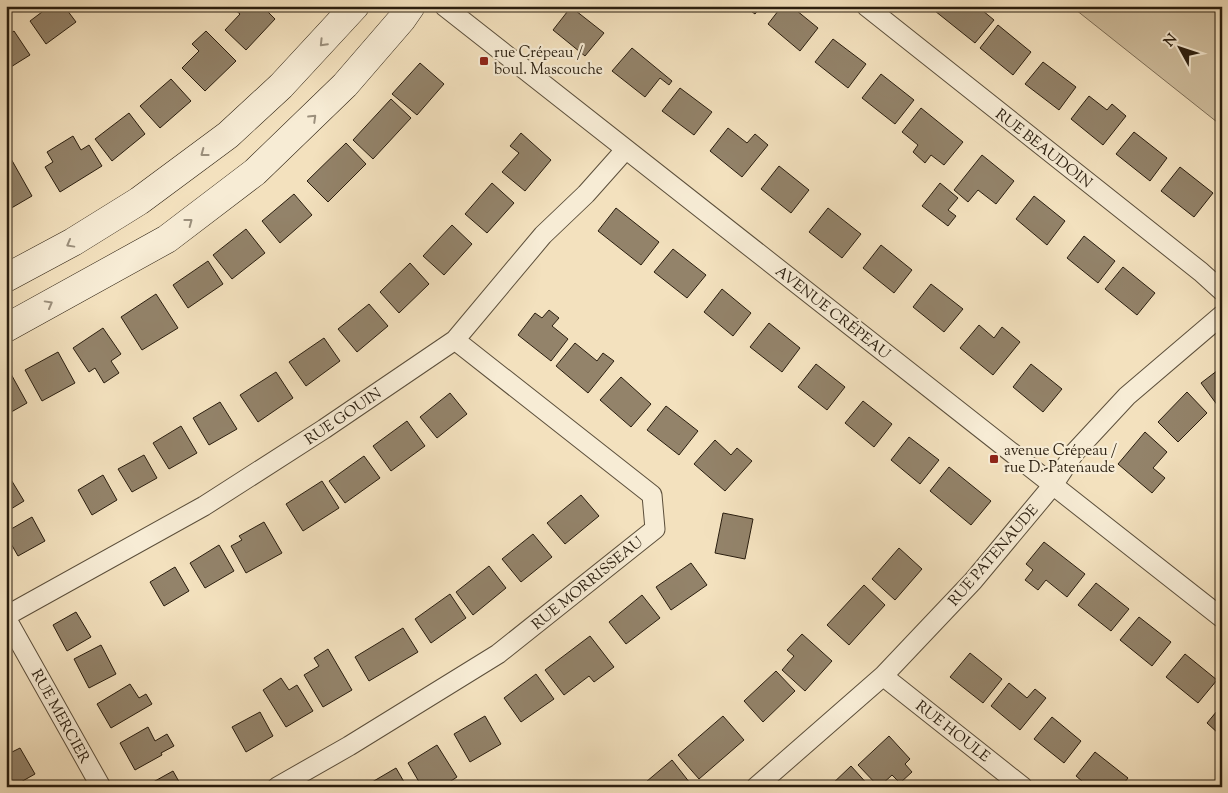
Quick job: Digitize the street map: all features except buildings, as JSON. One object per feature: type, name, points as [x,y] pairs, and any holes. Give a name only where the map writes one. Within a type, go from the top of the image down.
[{"type":"street","points":[[6,278],[73,242],[131,206],[228,135],[281,86],[355,6]]},
{"type":"street","points":[[6,328],[167,239],[255,172],[345,85],[402,19],[410,6]]},
{"type":"street","name":"AVENUE CRÉPEAU","points":[[444,6],[1222,618]]},
{"type":"street","name":"RUE BEAUDOIN","points":[[866,6],[1194,266],[1222,291]]},
{"type":"street","name":"RUE GOUIN","points":[[6,617],[204,506],[324,429],[455,340],[543,235],[586,194],[626,149]]},
{"type":"street","name":"RUE PATENAUDE","points":[[756,787],[883,676],[973,581],[1053,485],[1075,452],[1127,396],[1222,315]]},
{"type":"street","name":"RUE MORRISSEAU","points":[[277,787],[349,746],[498,654],[655,529],[652,496],[455,340]]},
{"type":"street","name":"RUE MERCIER","points":[[6,617],[100,787]]},
{"type":"street","name":"RUE HOULE","points":[[883,676],[1022,787]]},
{"type":"shaded area","points":[[1071,6],[1222,6],[1222,126]]},
{"type":"place","name":"rue Crépeau / boul. Mascouche","points":[[484,61]]},
{"type":"place","name":"avenue Crépeau / rue D.-Patenaude","points":[[994,459]]}]
